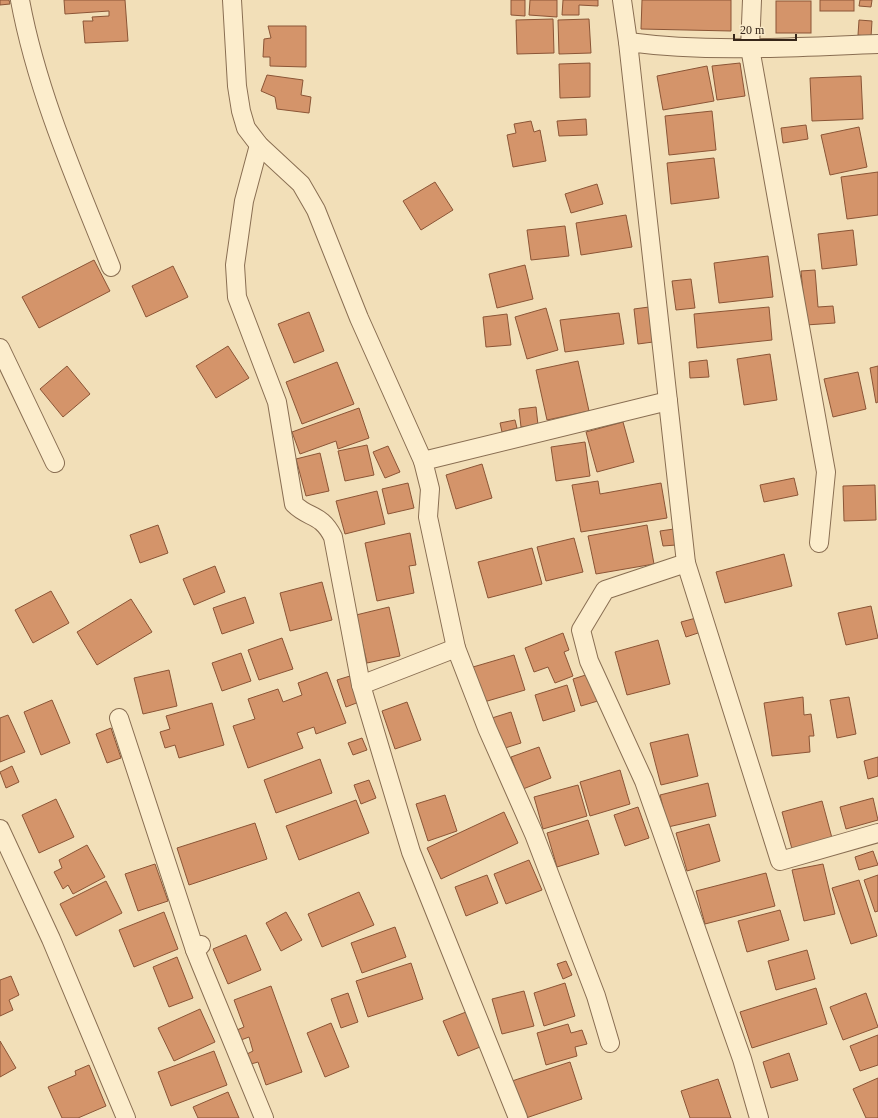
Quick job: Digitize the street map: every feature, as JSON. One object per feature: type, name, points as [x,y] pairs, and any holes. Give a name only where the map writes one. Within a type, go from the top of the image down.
[{"type":"street","points":[[20,0],[28,41],[49,104],[69,162],[111,267]]},
{"type":"street","points":[[232,0],[237,86],[241,111],[246,128],[259,145],[302,184],[316,210],[359,318],[423,461],[430,489],[428,517],[456,648],[487,728],[534,834],[596,996],[610,1043]]},
{"type":"street","points":[[622,0],[628,42],[686,563],[780,861],[878,833]]},
{"type":"street","points":[[752,0],[750,48],[826,472],[819,543]]},
{"type":"street","points":[[628,42],[669,47],[750,48],[878,44]]},
{"type":"street","points":[[259,145],[244,201],[235,266],[238,297],[277,402],[294,504],[299,509],[315,516],[328,526],[333,537],[362,685],[411,852],[518,1118]]},
{"type":"street","points":[[0,348],[55,463]]},
{"type":"street","points":[[423,461],[668,400]]},
{"type":"street","points":[[686,563],[605,590],[580,630],[589,661],[644,780],[658,817],[742,1059],[759,1118]]},
{"type":"street","points":[[362,685],[456,648]]},
{"type":"street","points":[[119,718],[198,948],[264,1118]]},
{"type":"street","points":[[0,829],[51,939],[126,1118]]},
{"type":"building","points":[[0,0],[9,0],[10,4],[0,5]]},
{"type":"building","points":[[64,0],[125,0],[128,41],[85,43],[83,21],[93,21],[92,17],[109,16],[109,11],[65,14]]},
{"type":"building","points":[[511,0],[525,0],[525,16],[511,15]]},
{"type":"building","points":[[530,0],[557,0],[557,17],[529,15]]},
{"type":"building","points":[[563,0],[598,0],[598,6],[579,5],[579,15],[562,15]]},
{"type":"building","points":[[642,0],[731,0],[731,31],[641,29]]},
{"type":"building","points":[[820,0],[854,0],[854,11],[820,11]]},
{"type":"building","points":[[860,0],[872,0],[871,7],[859,6]]},
{"type":"building","points":[[776,1],[811,1],[811,33],[776,33]]},
{"type":"building","points":[[553,19],[554,53],[517,54],[516,20]]},
{"type":"building","points":[[589,19],[591,53],[559,54],[558,20]]},
{"type":"building","points":[[859,20],[872,21],[871,37],[858,35]]},
{"type":"building","points":[[268,26],[306,26],[306,67],[270,66],[270,57],[263,57],[264,39],[271,38]]},
{"type":"building","points":[[590,63],[590,97],[560,98],[559,64]]},
{"type":"building","points":[[740,63],[745,96],[717,100],[712,66]]},
{"type":"building","points":[[707,66],[714,101],[663,110],[657,76]]},
{"type":"building","points":[[267,75],[303,80],[301,95],[311,97],[309,113],[277,109],[275,97],[261,91]]},
{"type":"building","points":[[861,76],[863,119],[812,121],[810,78]]},
{"type":"building","points":[[712,111],[716,150],[669,155],[665,116]]},
{"type":"building","points":[[586,119],[587,135],[559,136],[557,121]]},
{"type":"building","points":[[531,121],[534,132],[540,130],[546,161],[513,167],[507,135],[516,133],[514,124]]},
{"type":"building","points":[[806,125],[808,139],[783,143],[781,128]]},
{"type":"building","points":[[859,127],[867,167],[830,175],[821,135]]},
{"type":"building","points":[[714,158],[719,198],[671,204],[667,163]]},
{"type":"building","points":[[878,172],[878,215],[847,219],[841,177]]},
{"type":"building","points":[[435,182],[453,210],[421,230],[403,201]]},
{"type":"building","points":[[597,184],[603,204],[571,213],[565,194]]},
{"type":"building","points":[[626,215],[632,247],[581,255],[576,223]]},
{"type":"building","points":[[565,226],[569,256],[531,260],[527,230]]},
{"type":"building","points":[[853,230],[857,265],[822,269],[818,234]]},
{"type":"building","points":[[768,256],[773,297],[719,303],[714,263]]},
{"type":"building","points":[[94,260],[110,291],[39,328],[22,297]]},
{"type":"building","points":[[525,265],[533,299],[497,308],[489,274]]},
{"type":"building","points":[[173,266],[188,297],[146,317],[132,286]]},
{"type":"building","points":[[815,270],[818,307],[833,306],[835,323],[806,325],[801,271]]},
{"type":"building","points":[[691,279],[695,308],[676,310],[672,281]]},
{"type":"building","points":[[649,307],[653,342],[638,344],[634,309]]},
{"type":"building","points":[[769,307],[772,340],[697,348],[694,314]]},
{"type":"building","points":[[546,308],[558,350],[527,359],[515,317]]},
{"type":"building","points":[[309,312],[324,351],[294,363],[278,324]]},
{"type":"building","points":[[619,313],[624,344],[565,352],[560,320]]},
{"type":"building","points":[[507,314],[511,345],[486,347],[483,317]]},
{"type":"building","points":[[228,346],[249,378],[216,398],[196,366]]},
{"type":"building","points":[[770,354],[777,400],[744,405],[737,359]]},
{"type":"building","points":[[707,360],[709,377],[690,378],[689,362]]},
{"type":"building","points":[[578,361],[589,411],[547,420],[536,370]]},
{"type":"building","points":[[337,362],[354,404],[302,424],[286,382]]},
{"type":"building","points":[[67,366],[90,394],[63,417],[40,389]]},
{"type":"building","points":[[878,366],[878,402],[876,403],[870,368]]},
{"type":"building","points":[[858,372],[866,409],[833,417],[824,379]]},
{"type":"building","points":[[536,407],[538,425],[521,427],[519,409]]},
{"type":"building","points":[[359,408],[369,438],[338,449],[336,441],[300,454],[292,432]]},
{"type":"building","points":[[515,420],[517,428],[502,432],[500,423]]},
{"type":"building","points":[[623,422],[634,462],[597,472],[586,432]]},
{"type":"building","points":[[585,442],[590,476],[556,481],[551,447]]},
{"type":"building","points":[[367,445],[374,475],[345,481],[338,451]]},
{"type":"building","points":[[388,446],[400,472],[385,478],[373,452]]},
{"type":"building","points":[[320,453],[329,491],[306,496],[296,459]]},
{"type":"building","points":[[482,464],[492,498],[456,509],[446,475]]},
{"type":"building","points":[[794,478],[798,495],[764,502],[760,485]]},
{"type":"building","points":[[598,481],[600,494],[661,483],[667,518],[581,532],[572,485]]},
{"type":"building","points":[[408,483],[414,508],[388,514],[382,489]]},
{"type":"building","points":[[875,485],[876,520],[844,521],[843,486]]},
{"type":"building","points":[[377,491],[385,524],[345,534],[336,501]]},
{"type":"building","points":[[158,525],[168,553],[140,563],[130,535]]},
{"type":"building","points":[[647,525],[654,564],[596,574],[588,536]]},
{"type":"building","points":[[674,529],[676,545],[663,546],[660,531]]},
{"type":"building","points":[[410,533],[416,565],[409,566],[414,593],[377,601],[365,543]]},
{"type":"building","points":[[574,538],[583,572],[546,581],[537,547]]},
{"type":"building","points":[[532,548],[542,584],[488,598],[478,562]]},
{"type":"building","points":[[784,554],[792,586],[725,603],[716,572]]},
{"type":"building","points":[[215,566],[225,592],[194,605],[183,579]]},
{"type":"building","points":[[322,582],[332,620],[290,631],[280,593]]},
{"type":"building","points":[[51,591],[69,623],[33,643],[15,610]]},
{"type":"building","points":[[245,597],[254,623],[222,634],[213,608]]},
{"type":"building","points":[[131,599],[152,632],[97,665],[77,632]]},
{"type":"building","points":[[871,606],[878,638],[846,645],[838,613]]},
{"type":"building","points":[[389,607],[400,656],[367,663],[356,615]]},
{"type":"building","points":[[696,618],[701,632],[686,637],[681,622]]},
{"type":"building","points":[[563,633],[569,650],[564,652],[573,676],[555,683],[548,667],[534,672],[525,648]]},
{"type":"building","points":[[282,638],[293,669],[259,680],[248,650]]},
{"type":"building","points":[[658,640],[670,684],[627,695],[615,652]]},
{"type":"building","points":[[241,653],[251,681],[222,691],[212,663]]},
{"type":"building","points":[[514,655],[525,690],[484,702],[473,667]]},
{"type":"building","points":[[169,670],[177,706],[143,714],[134,678]]},
{"type":"building","points":[[327,672],[346,723],[316,734],[314,727],[297,733],[303,748],[248,768],[233,726],[255,719],[248,699],[278,689],[283,702],[302,695],[298,683]]},
{"type":"building","points":[[592,673],[601,700],[581,706],[573,679]]},
{"type":"building","points":[[350,676],[359,702],[346,707],[337,680]]},
{"type":"building","points":[[567,685],[575,711],[543,721],[535,695]]},
{"type":"building","points":[[803,697],[804,715],[811,714],[814,736],[809,736],[810,752],[772,756],[764,703]]},
{"type":"building","points":[[849,697],[856,734],[837,738],[830,700]]},
{"type":"building","points":[[52,700],[70,743],[41,755],[24,712]]},
{"type":"building","points":[[407,702],[421,740],[395,749],[382,711]]},
{"type":"building","points":[[212,703],[224,745],[179,758],[175,745],[165,748],[160,732],[170,729],[166,716]]},
{"type":"building","points":[[511,712],[521,743],[502,749],[492,718]]},
{"type":"building","points":[[8,715],[25,752],[0,762],[0,718]]},
{"type":"building","points":[[111,728],[121,758],[107,763],[96,734]]},
{"type":"building","points":[[688,734],[698,776],[661,785],[650,743]]},
{"type":"building","points":[[362,738],[367,750],[353,755],[348,743]]},
{"type":"building","points":[[539,747],[551,778],[523,789],[511,757]]},
{"type":"building","points":[[878,757],[878,776],[868,779],[864,761]]},
{"type":"building","points":[[320,759],[332,793],[276,813],[264,780]]},
{"type":"building","points":[[12,766],[19,782],[6,788],[0,772]]},
{"type":"building","points":[[620,770],[630,804],[590,816],[580,782]]},
{"type":"building","points":[[369,780],[376,798],[361,804],[354,785]]},
{"type":"building","points":[[708,783],[716,816],[668,827],[660,795]]},
{"type":"building","points":[[578,785],[587,816],[543,829],[534,797]]},
{"type":"building","points":[[445,795],[457,831],[428,841],[416,804]]},
{"type":"building","points":[[873,798],[878,820],[846,829],[840,807]]},
{"type":"building","points":[[56,799],[74,837],[39,853],[22,815]]},
{"type":"building","points":[[356,800],[369,833],[299,860],[286,826]]},
{"type":"building","points":[[822,801],[832,838],[792,849],[782,812]]},
{"type":"building","points":[[638,807],[649,838],[625,846],[614,815]]},
{"type":"building","points":[[504,812],[518,843],[441,879],[427,848]]},
{"type":"building","points":[[588,820],[599,854],[557,867],[547,833]]},
{"type":"building","points":[[255,823],[267,859],[189,885],[177,848]]},
{"type":"building","points":[[709,824],[720,861],[687,871],[676,833]]},
{"type":"building","points":[[87,845],[105,877],[73,894],[68,885],[63,889],[54,872],[62,868],[59,860]]},
{"type":"building","points":[[873,851],[878,865],[859,870],[855,857]]},
{"type":"building","points":[[529,860],[542,890],[506,904],[494,874]]},
{"type":"building","points":[[155,864],[168,901],[138,911],[125,874]]},
{"type":"building","points":[[823,864],[835,914],[804,921],[792,870]]},
{"type":"building","points":[[766,873],[775,906],[705,924],[696,891]]},
{"type":"building","points":[[487,875],[498,903],[466,916],[455,887]]},
{"type":"building","points":[[878,875],[878,911],[875,912],[864,880]]},
{"type":"building","points":[[859,880],[877,936],[851,944],[832,888]]},
{"type":"building","points":[[106,881],[122,913],[76,936],[60,904]]},
{"type":"building","points":[[359,892],[374,925],[322,947],[308,914]]},
{"type":"building","points":[[780,910],[789,940],[747,952],[738,921]]},
{"type":"building","points":[[164,912],[178,949],[134,967],[119,930]]},
{"type":"building","points":[[286,912],[302,940],[281,951],[266,923]]},
{"type":"building","points":[[395,927],[406,957],[362,973],[351,943]]},
{"type":"building","points":[[246,935],[261,970],[228,984],[213,949]]},
{"type":"building","points":[[807,950],[815,979],[776,990],[768,961]]},
{"type":"building","points":[[177,957],[193,998],[169,1007],[153,967]]},
{"type":"building","points":[[566,961],[572,975],[563,979],[557,964]]},
{"type":"building","points":[[411,963],[423,999],[368,1017],[356,981]]},
{"type":"building","points":[[11,976],[19,995],[9,1000],[13,1010],[0,1016],[0,980]]},
{"type":"building","points":[[565,983],[575,1016],[544,1026],[534,993]]},
{"type":"building","points":[[271,986],[302,1072],[266,1085],[258,1062],[251,1064],[247,1054],[253,1051],[249,1037],[241,1040],[237,1030],[244,1027],[234,1000]]},
{"type":"building","points":[[816,988],[827,1024],[752,1048],[740,1012]]},
{"type":"building","points":[[524,991],[534,1026],[502,1034],[492,999]]},
{"type":"building","points":[[348,993],[358,1022],[341,1028],[331,999]]},
{"type":"building","points":[[866,993],[878,1027],[843,1040],[830,1007]]},
{"type":"building","points":[[200,1009],[215,1042],[174,1061],[158,1028]]},
{"type":"building","points":[[466,1012],[480,1047],[458,1056],[443,1021]]},
{"type":"building","points":[[331,1023],[349,1067],[325,1077],[307,1033]]},
{"type":"building","points":[[568,1024],[571,1033],[582,1030],[587,1044],[575,1047],[577,1056],[546,1065],[537,1033]]},
{"type":"building","points":[[878,1035],[878,1065],[860,1071],[850,1046]]},
{"type":"building","points":[[0,1041],[16,1068],[0,1077]]},
{"type":"building","points":[[214,1051],[227,1085],[171,1106],[158,1072]]},
{"type":"building","points":[[789,1053],[798,1080],[771,1088],[763,1062]]},
{"type":"building","points":[[570,1062],[582,1099],[526,1118],[509,1082]]},
{"type":"building","points":[[89,1065],[106,1106],[78,1118],[62,1118],[48,1087],[76,1075],[75,1071]]},
{"type":"building","points":[[878,1078],[878,1118],[866,1118],[853,1089]]},
{"type":"building","points":[[718,1079],[731,1118],[690,1118],[681,1091]]},
{"type":"building","points":[[228,1092],[239,1118],[198,1118],[193,1107]]}]
